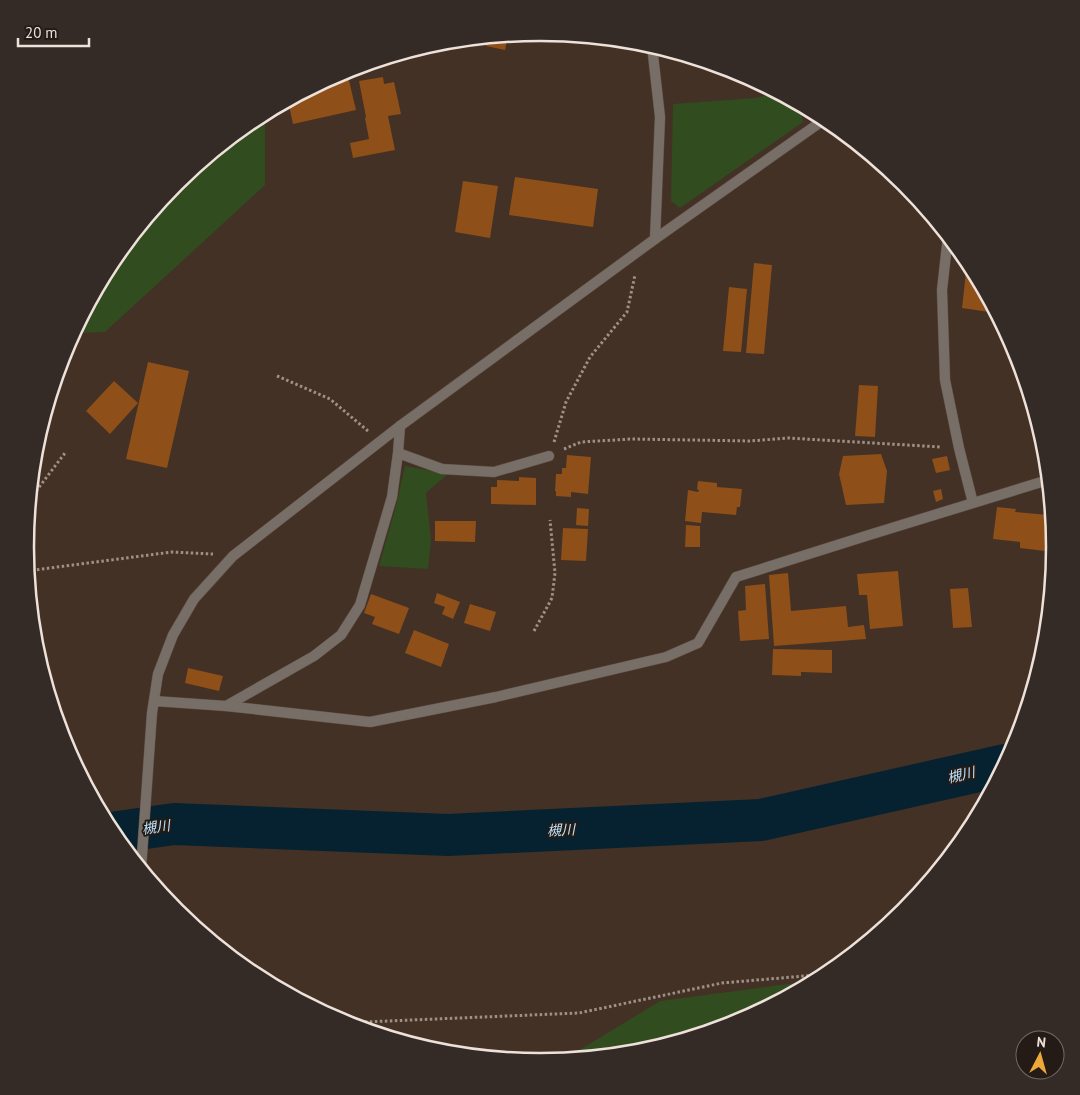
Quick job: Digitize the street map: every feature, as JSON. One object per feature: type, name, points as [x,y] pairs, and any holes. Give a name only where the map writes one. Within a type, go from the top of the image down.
[{"type":"street","points":[[653,54],[660,117],[655,239]]},
{"type":"street","points":[[142,860],[152,713],[158,674],[173,635],[194,599],[233,556],[400,426],[655,239],[817,125]]},
{"type":"street","points":[[947,246],[942,290],[945,380],[973,503]]},
{"type":"street","points":[[226,706],[314,656],[340,635],[360,605],[392,496],[400,426]]},
{"type":"street","points":[[398,453],[442,469],[494,472],[549,456]]},
{"type":"street","points":[[154,701],[226,706],[370,722],[496,697],[666,657],[698,643],[736,577],[1042,482]]},
{"type":"path","points":[[549,456],[566,402],[586,364],[627,312],[639,251]]},
{"type":"path","points":[[277,376],[330,399],[380,441]]},
{"type":"path","points":[[549,456],[581,442],[632,439],[750,441],[788,438],[959,448]]},
{"type":"path","points":[[37,490],[65,453]]},
{"type":"path","points":[[534,631],[552,598],[555,573],[550,520]]},
{"type":"path","points":[[35,569],[172,552],[233,556]]},
{"type":"path","points":[[364,1022],[579,1013],[722,983],[809,976]]},
{"type":"green space","points":[[768,95],[801,114],[803,122],[680,208],[671,201],[673,104],[756,98]]},
{"type":"green space","points":[[265,123],[265,185],[105,332],[82,333],[102,294],[138,239],[159,214],[206,167]]},
{"type":"green space","points":[[405,466],[448,474],[426,493],[431,540],[428,569],[379,566]]},
{"type":"green space","points":[[798,983],[764,1002],[703,1027],[639,1044],[575,1053],[660,1001]]},
{"type":"building","points":[[507,42],[505,50],[486,45]]},
{"type":"building","points":[[383,77],[384,84],[394,82],[401,114],[388,116],[395,150],[353,158],[350,143],[369,139],[359,81]]},
{"type":"building","points":[[349,79],[356,110],[293,124],[289,108],[316,93]]},
{"type":"building","points":[[515,177],[598,189],[593,227],[509,215]]},
{"type":"building","points":[[463,181],[498,186],[490,238],[455,232]]},
{"type":"building","points":[[754,263],[772,265],[764,354],[746,353]]},
{"type":"building","points":[[966,274],[987,312],[962,308]]},
{"type":"building","points":[[729,287],[747,289],[741,352],[723,351]]},
{"type":"building","points":[[148,362],[189,371],[167,468],[126,459]]},
{"type":"building","points":[[114,381],[138,403],[110,434],[86,411]]},
{"type":"building","points":[[859,385],[878,386],[875,437],[855,436]]},
{"type":"building","points":[[881,454],[887,471],[884,503],[846,505],[839,474],[843,456]]},
{"type":"building","points":[[567,455],[591,457],[588,494],[571,492],[571,497],[556,496],[556,474],[562,474],[562,468],[566,468]]},
{"type":"building","points":[[947,456],[950,470],[936,473],[932,459]]},
{"type":"building","points":[[519,477],[536,478],[536,505],[491,504],[491,487],[497,487],[497,480],[519,481]]},
{"type":"building","points":[[698,481],[717,483],[717,487],[742,489],[740,507],[737,507],[736,515],[702,512],[701,523],[685,521],[688,490],[698,492]]},
{"type":"building","points":[[941,489],[943,499],[936,502],[933,491]]},
{"type":"building","points":[[997,507],[1016,509],[1015,512],[1045,515],[1045,551],[1020,548],[1020,542],[993,539]]},
{"type":"building","points":[[577,508],[589,509],[588,526],[576,525]]},
{"type":"building","points":[[435,521],[476,521],[475,542],[435,541]]},
{"type":"building","points":[[686,525],[700,526],[700,547],[685,547]]},
{"type":"building","points":[[563,528],[588,529],[586,561],[561,560]]},
{"type":"building","points":[[898,571],[903,626],[870,629],[867,595],[859,595],[857,574]]},
{"type":"building","points":[[788,573],[791,611],[846,606],[848,627],[864,625],[866,639],[774,646],[769,575]]},
{"type":"building","points":[[765,584],[769,639],[740,641],[738,611],[746,610],[745,586]]},
{"type":"building","points":[[968,588],[972,627],[953,628],[950,589]]},
{"type":"building","points":[[437,593],[460,602],[453,619],[442,614],[445,607],[434,603]]},
{"type":"building","points":[[371,594],[409,608],[399,634],[372,624],[375,617],[364,613]]},
{"type":"building","points":[[470,604],[496,612],[490,631],[464,623]]},
{"type":"building","points":[[414,630],[449,644],[441,667],[405,653]]},
{"type":"building","points":[[773,649],[832,650],[832,673],[801,672],[801,676],[772,675]]},
{"type":"building","points":[[188,668],[223,676],[219,691],[185,683]]},
{"type":"waterway","name":"槻川","points":[[121,832],[174,824],[448,835],[761,820],[996,767]]}]
